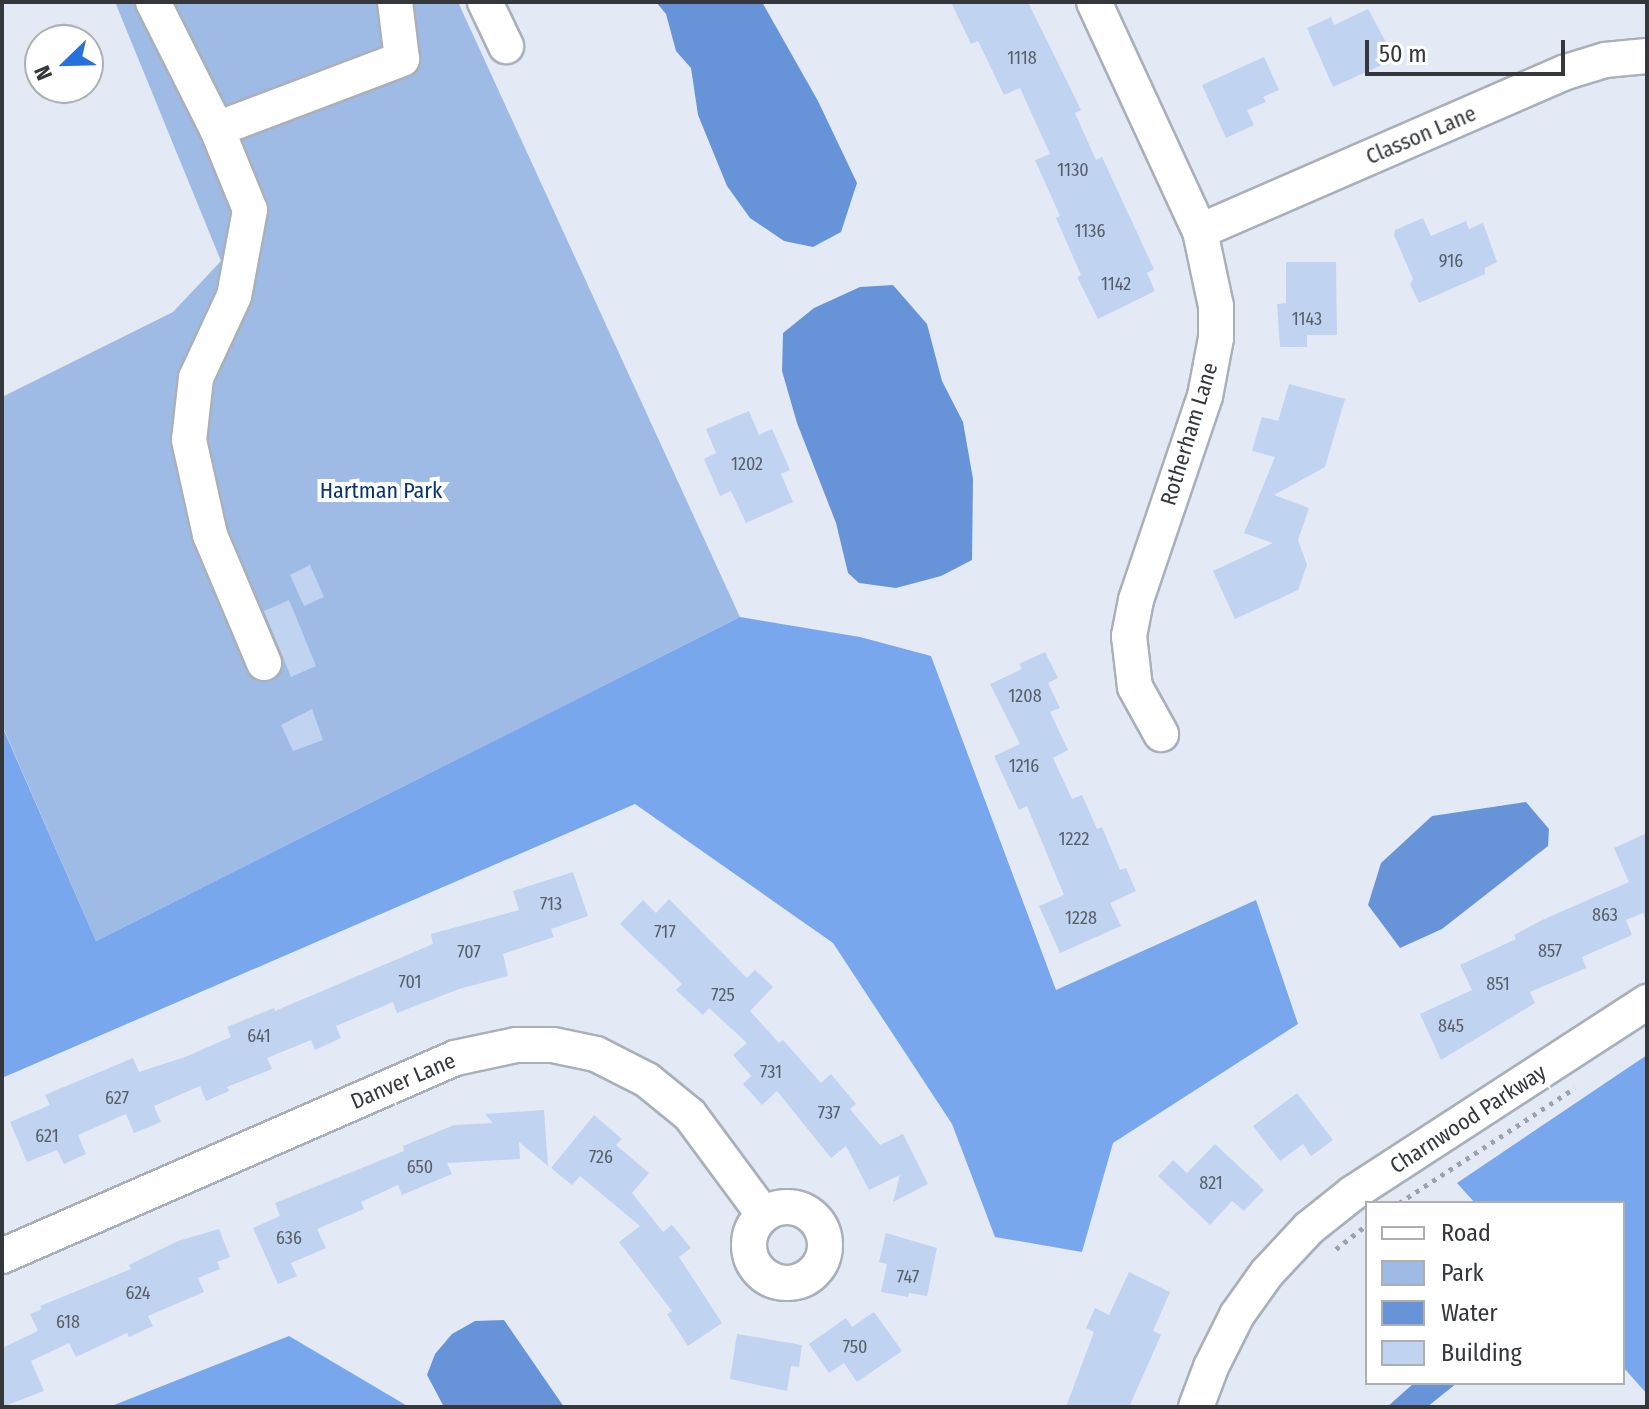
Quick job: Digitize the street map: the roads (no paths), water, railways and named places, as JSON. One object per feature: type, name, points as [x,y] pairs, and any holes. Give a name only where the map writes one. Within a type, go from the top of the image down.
[{"type":"street","points":[[153,2],[217,129],[250,210],[234,296],[196,378],[189,440],[210,535],[264,663]]},
{"type":"street","points":[[217,129],[402,59],[395,2]]},
{"type":"street","points":[[485,2],[506,46]]},
{"type":"street","name":"Rotherham Lane","points":[[1094,2],[1200,231],[1213,284],[1216,338],[1205,396],[1136,600],[1129,636],[1135,687],[1161,734]]},
{"type":"street","name":"Classon Lane","points":[[1200,231],[1566,72],[1605,60],[1647,56]]},
{"type":"street","name":"Charnwood Parkway","points":[[1196,1407],[1211,1367],[1237,1315],[1267,1273],[1309,1228],[1353,1193],[1647,1002]]},
{"type":"street","name":"Danver Lane","points":[[2,1256],[455,1058],[516,1045],[553,1045],[596,1054],[647,1080],[690,1115],[764,1215]]},
{"type":"water","points":[[656,2],[762,2],[818,101],[857,183],[841,232],[813,247],[784,241],[750,218],[727,186],[698,115],[691,68],[676,51],[666,14]]},
{"type":"water","points":[[893,285],[927,324],[942,381],[963,422],[973,479],[972,560],[941,576],[896,588],[859,583],[848,573],[836,523],[797,423],[782,371],[783,333],[814,308],[860,287]]},
{"type":"water","points":[[1526,802],[1549,829],[1548,846],[1442,929],[1400,948],[1368,905],[1381,863],[1432,816]]},
{"type":"water","points":[[504,1320],[564,1407],[444,1407],[427,1375],[435,1354],[452,1334],[475,1321]]},
{"type":"water","points":[[1412,1385],[1454,1385],[1427,1407],[1387,1407]]},
{"type":"park label","name":"Hartman Park","points":[[381,491]]}]
